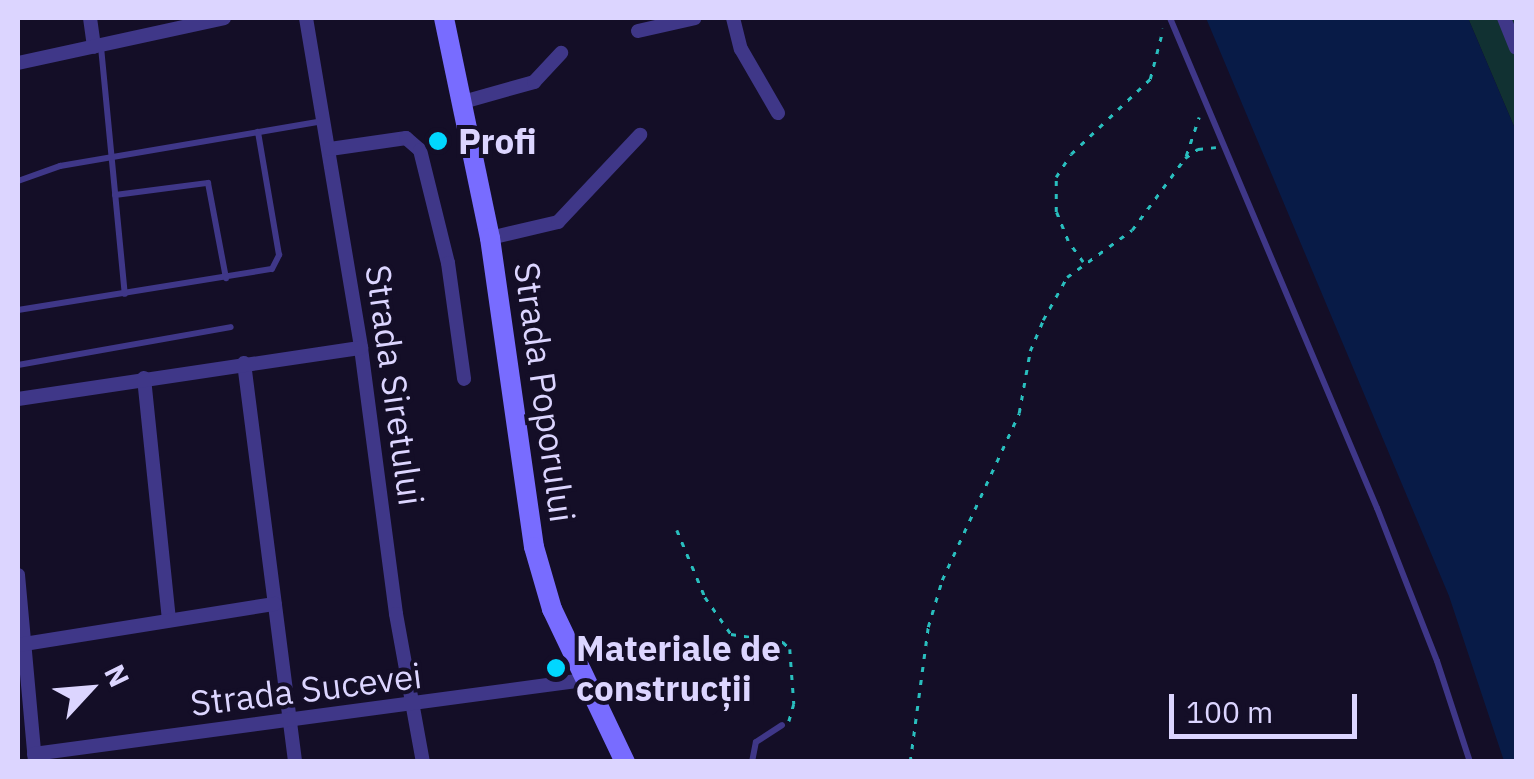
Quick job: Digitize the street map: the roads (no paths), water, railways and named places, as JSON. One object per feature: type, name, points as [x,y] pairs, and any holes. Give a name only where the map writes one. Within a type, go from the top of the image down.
[{"type":"street","points":[[90,18],[97,46]]},
{"type":"street","points":[[18,63],[224,18]]},
{"type":"street","name":"Strada Siretului","points":[[306,18],[361,348],[396,614],[423,762]]},
{"type":"street","name":"Strada Poporului","points":[[444,18],[490,238],[534,547],[552,609],[626,762]]},
{"type":"street","points":[[638,32],[695,18]]},
{"type":"street","points":[[733,18],[741,49],[778,113]]},
{"type":"street","points":[[1504,18],[1516,48]]},
{"type":"street","points":[[463,102],[534,82],[561,53]]},
{"type":"street","points":[[490,238],[558,222],[640,134]]},
{"type":"street","points":[[330,149],[406,138],[420,150],[448,264],[464,379]]},
{"type":"street","points":[[18,399],[361,348]]},
{"type":"street","points":[[244,363],[295,762]]},
{"type":"street","points":[[144,378],[169,620]]},
{"type":"street","points":[[18,575],[21,644],[34,758]]},
{"type":"street","points":[[21,644],[274,604]]},
{"type":"street","name":"Strada Sucevei","points":[[34,758],[584,680]]},
{"type":"lane","points":[[1167,18],[1201,90],[1376,508],[1437,661],[1470,762]]},
{"type":"lane","points":[[97,46],[125,294]]},
{"type":"lane","points":[[18,181],[60,166],[325,121]]},
{"type":"lane","points":[[18,310],[226,278],[278,264],[258,132]]},
{"type":"lane","points":[[114,195],[208,183],[226,278]]},
{"type":"lane","points":[[18,365],[230,328]]},
{"type":"lane","points":[[752,762],[756,742],[782,725]]},
{"type":"water","points":[[1206,18],[1468,18],[1516,131],[1516,761],[1504,761],[1449,596]]},
{"type":"place","name":"Profi","points":[[438,141]]},
{"type":"place","name":"Materiale de construcții","points":[[556,668]]}]
